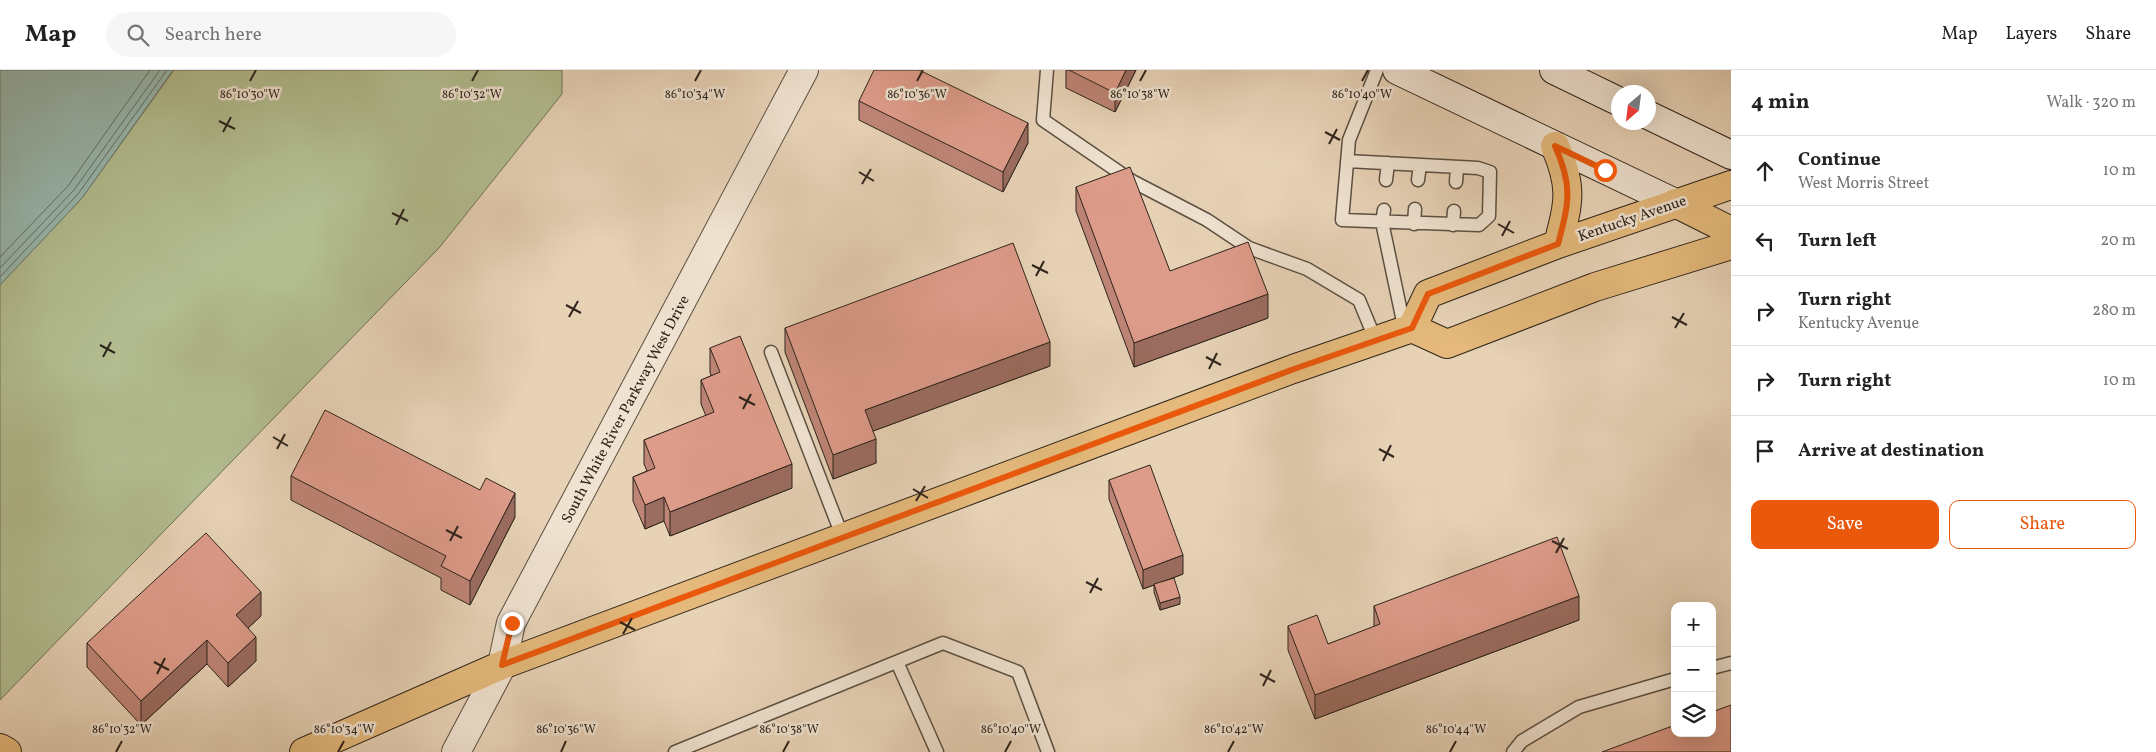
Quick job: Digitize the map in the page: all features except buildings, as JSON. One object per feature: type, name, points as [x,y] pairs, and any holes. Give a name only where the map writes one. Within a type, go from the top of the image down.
[{"type":"main road","points":[[1555,146],[1566,170],[1568,193],[1558,244]]},
{"type":"main road","name":"Kentucky Avenue","points":[[1408,329],[1428,294],[1558,244],[1731,185]]},
{"type":"main road","points":[[1675,203],[1731,231]]},
{"type":"main road","points":[[304,752],[502,665],[1294,369],[1408,329],[1447,344],[1595,287],[1731,245]]},
{"type":"main road","points":[[0,748],[6,752]]},
{"type":"street","name":"South White River Parkway West Drive","points":[[456,752],[502,665],[512,623],[804,70]]},
{"type":"street","points":[[1397,70],[1675,203]]},
{"type":"street","points":[[1554,70],[1611,98]]},
{"type":"street","points":[[1656,119],[1731,155]]},
{"type":"lane","points":[[1047,70],[1043,120],[1132,181],[1207,220],[1249,248],[1307,269],[1359,300],[1376,341]]},
{"type":"lane","points":[[1347,161],[1478,168],[1490,172],[1489,216],[1479,225],[1414,224],[1383,216],[1342,220],[1347,161],[1349,140],[1377,70]]},
{"type":"lane","points":[[1386,180],[1388,163]]},
{"type":"lane","points":[[1418,180],[1420,165]]},
{"type":"lane","points":[[1456,182],[1457,167]]},
{"type":"lane","points":[[1414,224],[1415,209]]},
{"type":"lane","points":[[1453,225],[1454,211]]},
{"type":"lane","points":[[1383,216],[1408,329]]},
{"type":"lane","points":[[771,352],[843,538]]},
{"type":"lane","points":[[675,752],[944,643],[1018,672],[1048,752]]},
{"type":"lane","points":[[897,662],[937,752]]},
{"type":"lane","points":[[1716,667],[1731,663]]},
{"type":"lane","points":[[1513,752],[1522,741],[1579,707],[1671,680]]},
{"type":"green space","points":[[174,70],[562,70],[562,94],[439,248],[0,700],[0,285],[82,198]]},
{"type":"water","points":[[0,70],[173,70],[82,198],[0,285]]},
{"type":"route","points":[[512,623],[502,665],[1294,369],[1412,328],[1428,294],[1558,244],[1564,222],[1568,193],[1566,170],[1555,146],[1605,170]]}]
